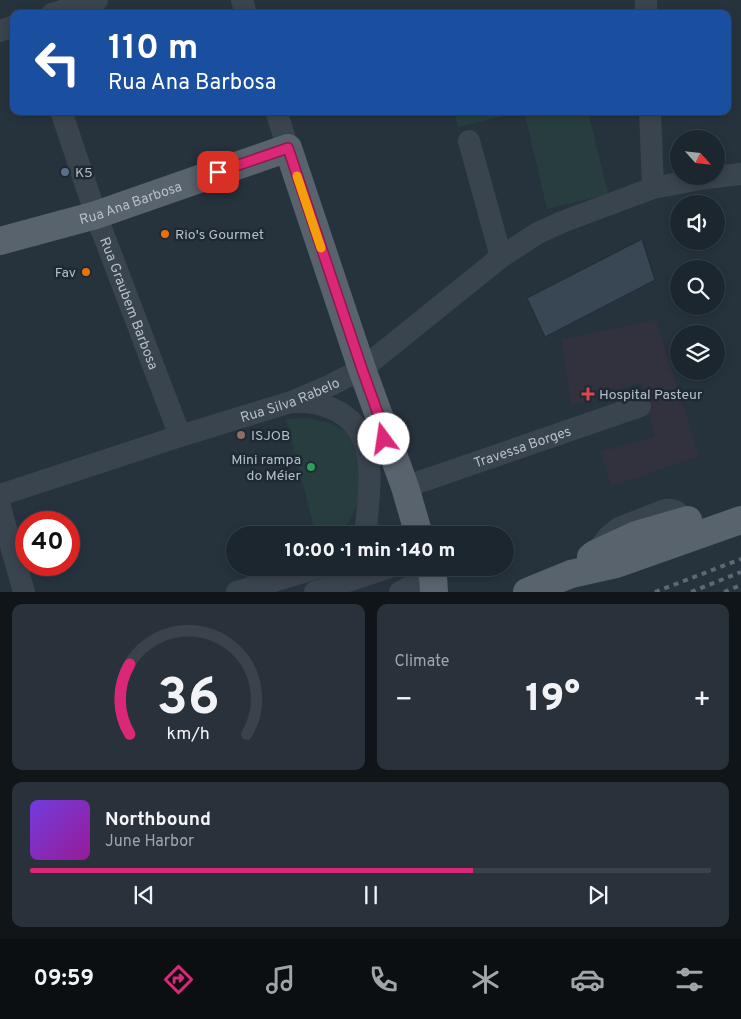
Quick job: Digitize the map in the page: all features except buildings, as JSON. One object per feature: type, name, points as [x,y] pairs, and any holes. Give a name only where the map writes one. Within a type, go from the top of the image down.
[{"type":"main road","name":"Rua Ana Barbosa","points":[[0,241],[96,215],[288,148]]},
{"type":"main road","points":[[288,148],[362,369],[405,487],[416,526]]},
{"type":"main road","points":[[527,592],[606,559],[684,521],[741,506]]},
{"type":"main road","points":[[606,559],[741,520]]},
{"type":"street","points":[[65,10],[97,0]]},
{"type":"street","name":"Rua Graubem Barbosa","points":[[63,115],[96,215],[180,436]]},
{"type":"street","points":[[277,115],[288,148]]},
{"type":"street","points":[[650,115],[654,188]]},
{"type":"street","points":[[469,141],[501,257]]},
{"type":"street","name":"Rua Silva Rabelo","points":[[0,495],[291,402],[362,369],[501,257],[538,233],[562,222],[654,188],[706,178],[741,174]]},
{"type":"street","points":[[291,402],[311,402],[331,408],[345,416],[356,427],[368,452],[370,470],[365,526]]},
{"type":"street","name":"Travessa Borges","points":[[405,487],[640,406]]},
{"type":"street","points":[[367,526],[379,500],[384,478],[385,452],[382,425]]},
{"type":"street","points":[[0,507],[24,592]]},
{"type":"street","points":[[237,592],[290,576]]},
{"type":"street","points":[[315,592],[363,576]]},
{"type":"street","points":[[400,592],[438,582]]},
{"type":"shaded area","name":"Hospital Pasteur","points":[[656,320],[670,364],[670,380],[675,380],[699,456],[612,486],[600,452],[655,437],[641,382],[571,406],[562,339]]},
{"type":"green space","points":[[455,115],[507,115],[458,127]]},
{"type":"green space","points":[[525,115],[589,115],[608,194],[547,209]]},
{"type":"green space","points":[[307,418],[330,423],[346,432],[356,450],[363,478],[358,503],[345,526],[314,526],[286,419]]},
{"type":"railway","points":[[655,592],[741,559]]},
{"type":"railway","points":[[691,592],[741,572]]},
{"type":"railway","points":[[724,592],[741,585]]},
{"type":"slow traffic","points":[[297,176],[321,248]]},
{"type":"place","name":"K5","points":[[65,172]]},
{"type":"place","name":"Rio's Gourmet","points":[[165,234]]},
{"type":"place","name":"Fav","points":[[86,272]]},
{"type":"place","name":"Hospital Pasteur","points":[[588,394]]},
{"type":"place","name":"ISJOB","points":[[241,435]]},
{"type":"place","name":"Mini rampa do Méier","points":[[311,467]]},
{"type":"route","points":[[218,172],[288,148],[382,425],[384,439]]}]
